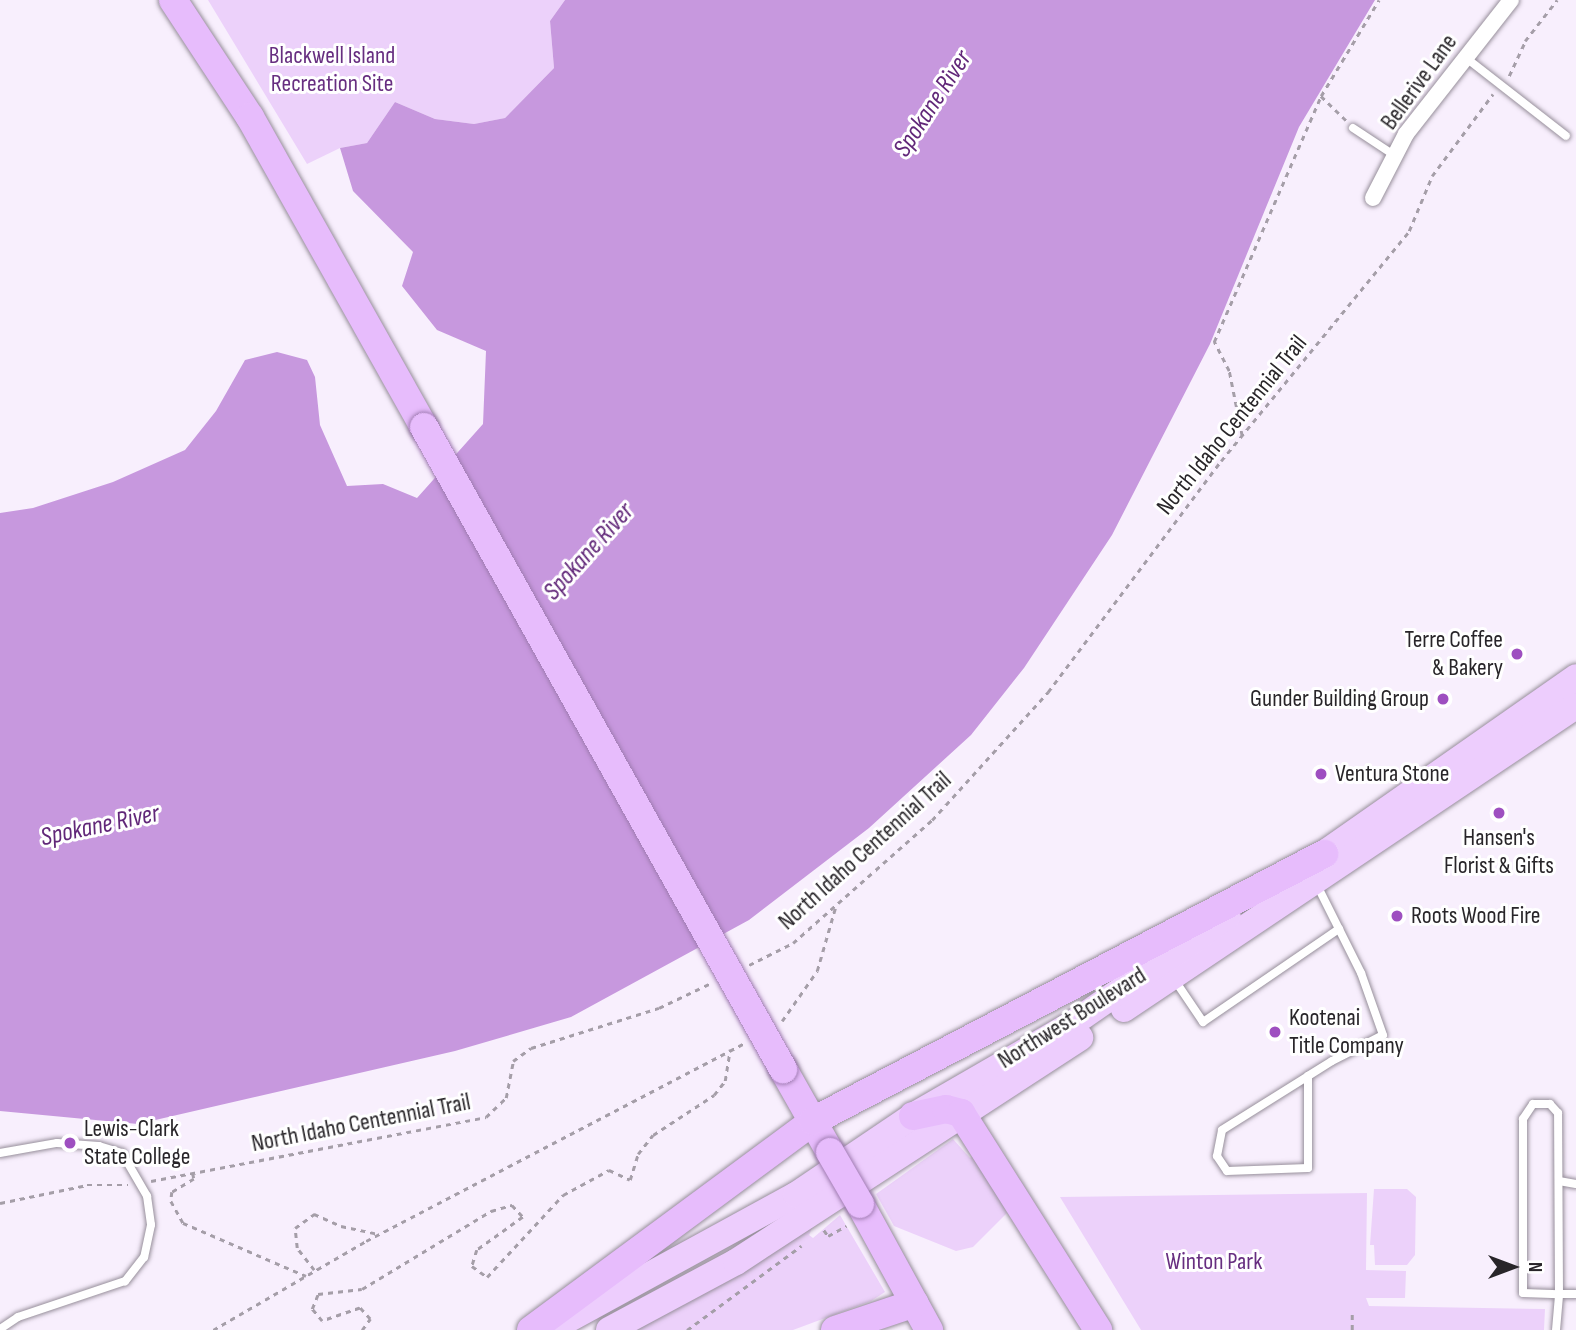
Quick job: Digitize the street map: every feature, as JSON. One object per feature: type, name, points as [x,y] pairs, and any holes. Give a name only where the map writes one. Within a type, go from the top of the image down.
[{"type":"highway","points":[[173,0],[250,117],[813,1121],[830,1152],[855,1214],[915,1303],[929,1330]]},
{"type":"highway","points":[[531,1330],[813,1121],[1324,854]]},
{"type":"highway","points":[[913,1116],[946,1109],[963,1115],[1098,1330]]},
{"type":"highway","points":[[835,1330],[915,1303]]},
{"type":"main road","name":"Northwest Boulevard","points":[[549,1330],[711,1244],[913,1116],[1069,1026],[1324,854],[1576,677]]},
{"type":"main road","name":"Northwest Boulevard","points":[[609,1330],[736,1262],[1315,883],[1576,706]]},
{"type":"street","name":"Bellerive Lane","points":[[1373,198],[1394,155],[1465,57],[1511,0]]},
{"type":"lane","points":[[1465,57],[1566,136]]},
{"type":"lane","points":[[1353,128],[1394,155]]},
{"type":"lane","points":[[1308,1076],[1308,1168],[1227,1171],[1217,1156],[1222,1130],[1308,1076],[1383,1035],[1361,973],[1315,883]]},
{"type":"lane","points":[[1172,977],[1203,1022],[1339,929]]},
{"type":"lane","points":[[1556,1330],[1559,1294],[1558,1113],[1550,1104],[1533,1104],[1523,1119],[1523,1293],[1559,1294],[1576,1294]]},
{"type":"lane","points":[[0,1153],[57,1143],[99,1146],[122,1153],[142,1182],[151,1225],[144,1257],[135,1272],[113,1288],[18,1317],[0,1329]]},
{"type":"lane","points":[[1559,1181],[1576,1184]]},
{"type":"path","points":[[1242,436],[1229,371],[1214,342],[1321,96],[1379,0]]},
{"type":"path","name":"North Idaho Centennial Trail","points":[[737,970],[793,943],[932,820],[1048,692],[1242,436],[1409,231],[1432,176],[1501,85],[1525,41],[1557,0]]},
{"type":"path","points":[[1321,96],[1353,128]]},
{"type":"path","points":[[779,1024],[817,971],[836,905]]},
{"type":"path","name":"North Idaho Centennial Trail","points":[[0,1203],[79,1186],[142,1182],[193,1173],[486,1117],[506,1098],[513,1060],[531,1048],[659,1008],[715,981]]},
{"type":"path","points":[[213,1330],[379,1234],[744,1044]]},
{"type":"path","points":[[362,1330],[370,1319],[360,1308],[322,1321],[312,1309],[317,1294],[362,1289],[491,1211],[512,1205],[523,1217],[477,1250],[472,1266],[487,1277],[563,1195],[609,1170],[630,1180],[638,1154],[653,1135],[714,1095],[725,1081],[730,1049]]},
{"type":"path","points":[[193,1173],[194,1179],[172,1192],[171,1200],[183,1223],[306,1276]]},
{"type":"path","points":[[314,1271],[297,1248],[295,1228],[314,1214],[341,1226],[379,1234]]},
{"type":"path","points":[[820,1223],[828,1236],[855,1214]]},
{"type":"path","points":[[687,1330],[809,1239]]},
{"type":"path","points":[[1352,1312],[1352,1330]]},
{"type":"green space","name":"Blackwell Island Recreation Site","points":[[208,0],[565,0],[550,21],[554,68],[505,118],[474,124],[435,119],[395,102],[367,143],[340,148],[307,164]]},
{"type":"green space","points":[[953,1139],[970,1158],[975,1155],[1007,1213],[973,1247],[956,1251],[894,1226],[876,1194]]},
{"type":"green space","points":[[1374,1189],[1407,1189],[1416,1197],[1415,1255],[1407,1265],[1375,1265],[1374,1245],[1370,1245]]},
{"type":"green space","name":"Winton Park","points":[[1367,1193],[1366,1270],[1406,1271],[1405,1298],[1366,1298],[1369,1306],[1545,1309],[1544,1330],[1141,1330],[1060,1197]]},
{"type":"green space","points":[[840,1215],[885,1292],[871,1301],[793,1330],[624,1330],[815,1222],[809,1235],[813,1238]]},
{"type":"water","name":"Spokane River","points":[[565,0],[1375,0],[1299,127],[1210,344],[1112,535],[1024,668],[971,735],[869,828],[749,920],[571,1017],[455,1051],[138,1124],[0,1111],[0,513],[33,508],[113,482],[185,450],[216,411],[245,360],[277,352],[307,360],[315,377],[320,425],[347,486],[383,484],[417,498],[483,424],[486,351],[437,330],[402,286],[413,252],[353,191],[340,148],[367,143],[395,102],[435,119],[474,124],[505,118],[554,68],[550,21]]},
{"type":"place","name":"Terre Coffee & Bakery","points":[[1517,654]]},
{"type":"place","name":"Gunder Building Group","points":[[1443,699]]},
{"type":"place","name":"Ventura Stone","points":[[1321,774]]},
{"type":"place","name":"Hansen's Florist & Gifts","points":[[1499,813]]},
{"type":"place","name":"Roots Wood Fire","points":[[1397,916]]},
{"type":"place","name":"Kootenai Title Company","points":[[1275,1032]]},
{"type":"place","name":"Lewis-Clark State College","points":[[70,1143]]}]
